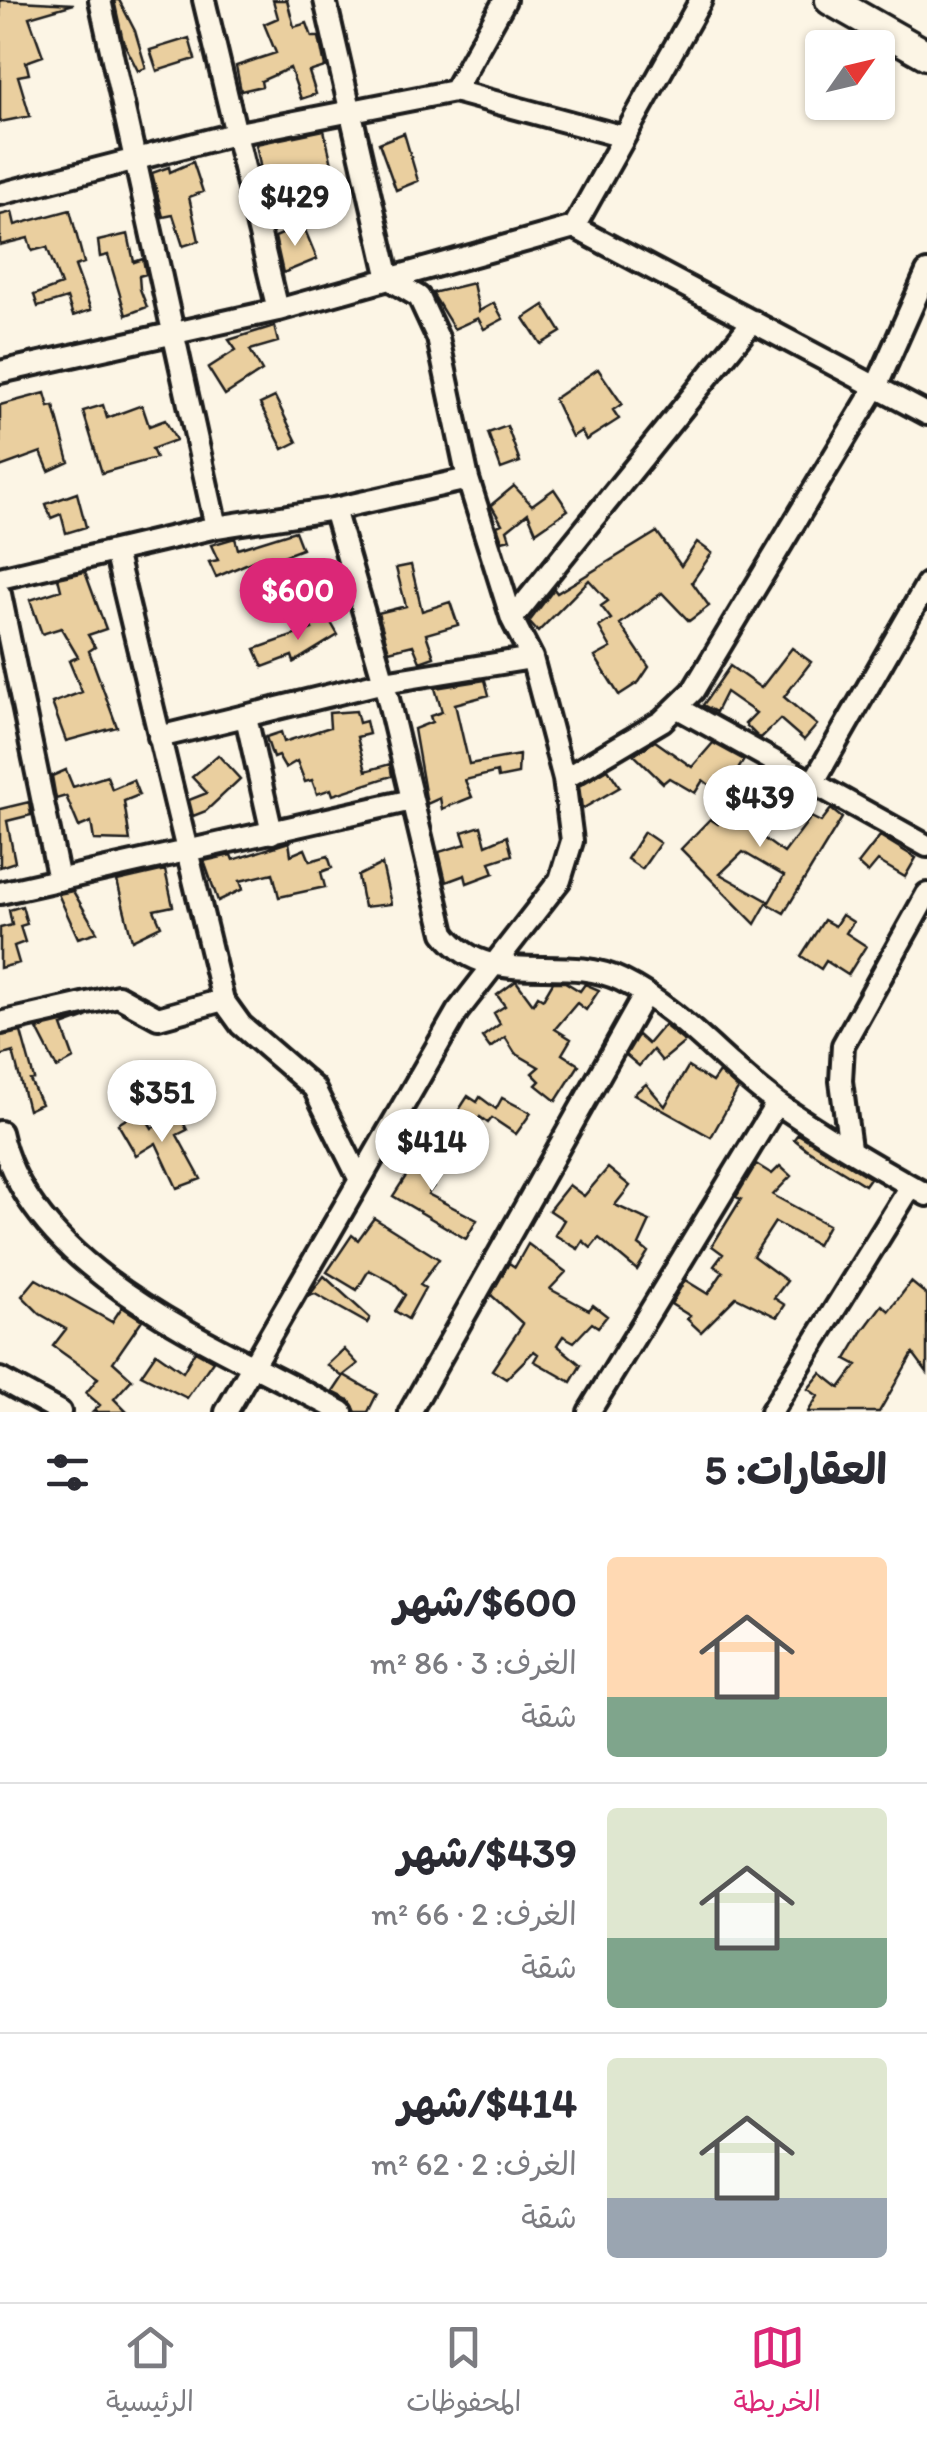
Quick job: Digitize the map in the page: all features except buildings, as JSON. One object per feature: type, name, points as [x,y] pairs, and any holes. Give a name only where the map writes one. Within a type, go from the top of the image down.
[{"type":"street","points":[[100,0],[216,528]]},
{"type":"street","points":[[204,0],[278,310]]},
{"type":"street","points":[[226,1412],[457,1012],[537,914],[569,860],[572,841],[564,779],[532,658],[512,619],[468,478],[430,315],[419,298],[389,280],[325,0]]},
{"type":"street","points":[[454,92],[505,0]]},
{"type":"street","points":[[574,227],[701,0]]},
{"type":"street","points":[[830,0],[927,55]]},
{"type":"street","points":[[0,194],[234,134],[454,92],[624,137]]},
{"type":"street","points":[[0,372],[278,310],[574,227],[927,414]]},
{"type":"street","points":[[564,779],[678,708],[876,385],[927,272]]},
{"type":"street","points":[[512,619],[753,321]]},
{"type":"street","points":[[0,578],[216,528],[334,509],[468,478]]},
{"type":"street","points":[[334,509],[384,682],[444,933],[462,954],[493,967],[582,969],[619,979],[674,1014],[776,1102],[919,1191],[771,1412]]},
{"type":"street","points":[[115,551],[223,1000],[241,1024],[314,1088],[359,1178]]},
{"type":"street","points":[[813,783],[927,584]]},
{"type":"street","points":[[0,594],[59,880]]},
{"type":"street","points":[[159,737],[384,682],[532,658]]},
{"type":"street","points":[[678,708],[927,846]]},
{"type":"street","points":[[246,716],[272,833]]},
{"type":"street","points":[[0,893],[412,800]]},
{"type":"street","points":[[850,1148],[840,1081],[843,1045],[927,894]]},
{"type":"street","points":[[410,1412],[645,994]]},
{"type":"street","points":[[0,1024],[118,996],[158,1018],[223,1000]]},
{"type":"street","points":[[590,1412],[776,1102]]},
{"type":"street","points":[[1,1143],[35,1208],[87,1268],[130,1297],[342,1412]]},
{"type":"street","points":[[0,1379],[60,1412]]}]
